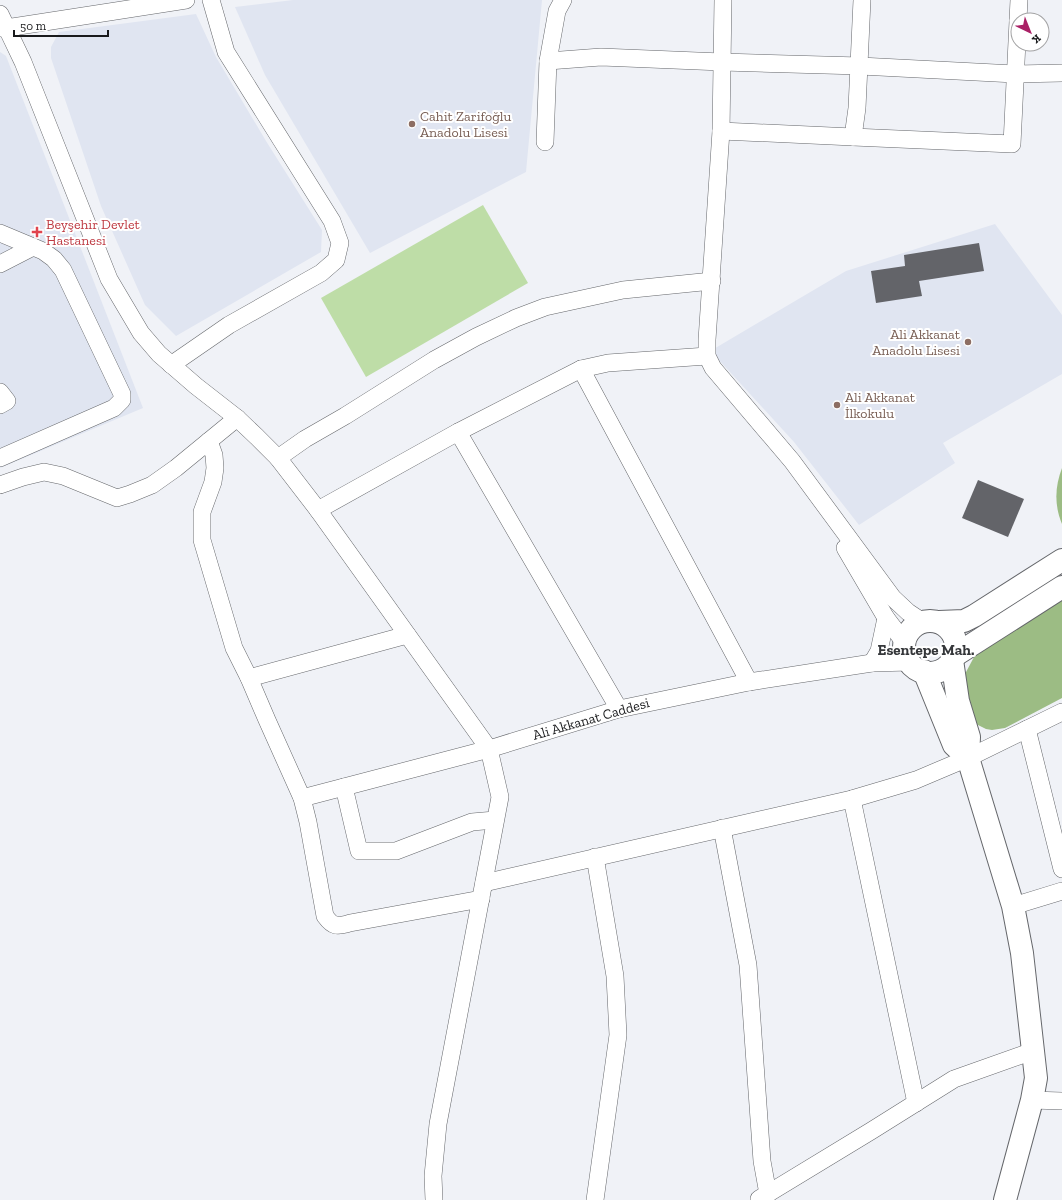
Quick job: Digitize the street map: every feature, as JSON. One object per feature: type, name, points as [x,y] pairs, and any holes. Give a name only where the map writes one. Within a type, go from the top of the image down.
[{"type":"main road","points":[[968,758],[954,745],[913,659],[907,635],[912,628],[931,622],[964,621],[1062,560]]},
{"type":"main road","points":[[913,659],[932,672],[940,670],[947,666],[953,658],[1062,587]]},
{"type":"main road","points":[[931,622],[949,629],[954,636],[956,648],[953,658],[958,701],[969,738],[968,758],[1013,906],[1022,953],[1036,1078],[1032,1100],[1005,1200]]},
{"type":"main road","points":[[1000,1200],[1013,1172]]},
{"type":"street","points":[[186,0],[2,23],[23,62],[109,279],[141,333],[159,354],[237,418],[278,458],[318,510],[489,749],[500,797],[438,1124],[433,1176],[434,1200]]},
{"type":"street","points":[[170,364],[229,325],[321,273],[336,260],[340,243],[332,221],[226,52],[211,0]]},
{"type":"street","points":[[545,142],[548,61],[557,10],[563,0]]},
{"type":"street","points":[[723,0],[721,131],[707,356],[713,368],[792,460],[893,598],[908,612],[931,622]]},
{"type":"street","points":[[853,137],[860,66],[862,0]]},
{"type":"street","points":[[1018,12],[1019,0]]},
{"type":"street","points":[[721,131],[1012,144],[1017,52]]},
{"type":"street","points":[[548,61],[601,58],[860,66],[1016,74],[1062,73]]},
{"type":"street","points":[[0,232],[43,251],[54,259],[63,270],[122,394],[122,400],[114,408],[0,458]]},
{"type":"street","points":[[0,264],[33,246]]},
{"type":"street","points":[[278,458],[305,439],[345,416],[434,360],[476,337],[523,315],[545,307],[623,290],[712,281]]},
{"type":"street","points":[[318,510],[458,432],[581,369],[608,363],[707,356]]},
{"type":"street","points":[[581,369],[749,682]]},
{"type":"street","points":[[0,392],[7,401],[0,405]]},
{"type":"street","points":[[0,485],[44,472],[63,476],[116,498],[152,485],[176,468],[237,418]]},
{"type":"street","points":[[458,432],[619,708]]},
{"type":"street","points":[[209,441],[214,455],[215,468],[213,482],[202,512],[202,540],[234,648],[250,678],[302,798],[308,822],[325,916],[335,925],[342,925],[482,891],[595,857],[852,799],[916,780],[968,758],[1062,712]]},
{"type":"street","points":[[792,460],[886,618],[913,659]]},
{"type":"street","points":[[872,663],[879,651],[886,618]]},
{"type":"street","points":[[250,678],[407,635]]},
{"type":"street","name":"Ali Akkanat Caddesi","points":[[302,798],[489,749],[619,708],[749,682],[872,663],[913,659]]},
{"type":"street","points":[[1027,729],[1062,868]]},
{"type":"street","points":[[344,787],[358,851],[396,851],[472,822],[496,820]]},
{"type":"street","points":[[852,799],[916,1103]]},
{"type":"street","points":[[722,828],[748,965],[762,1161],[763,1197],[954,1079],[1033,1051]]},
{"type":"street","points":[[595,857],[615,976],[618,1035],[595,1200]]},
{"type":"street","points":[[1013,906],[1062,891]]},
{"type":"street","points":[[1032,1100],[1062,1102]]},
{"type":"shaded area","name":"Cahit Zarifoğlu Anadolu Lisesi","points":[[293,0],[542,0],[526,172],[370,253],[265,75],[235,7]]},
{"type":"shaded area","points":[[196,14],[216,57],[266,141],[322,230],[321,252],[176,336],[145,305],[101,206],[51,58],[51,47],[59,32]]},
{"type":"shaded area","name":"Beyşehir Devlet Hastanesi","points":[[0,52],[6,56],[143,408],[0,468]]},
{"type":"shaded area","points":[[995,224],[1062,315],[1062,374],[943,443],[955,463],[859,525],[794,442],[718,359],[712,350],[846,271]]},
{"type":"green space","points":[[483,205],[528,283],[366,377],[321,298]]},
{"type":"green space","points":[[1062,468],[1062,524],[1059,517],[1056,496]]},
{"type":"green space","points":[[1062,596],[1062,698],[1005,728],[992,730],[976,724],[967,712],[965,674],[974,657],[980,650]]},
{"type":"building","points":[[979,243],[984,271],[919,281],[922,296],[876,303],[871,271],[905,266],[904,255]]},
{"type":"building","points":[[978,480],[1024,499],[1008,537],[962,518]]},
{"type":"place","name":"Cahit Zarifoğlu Anadolu Lisesi","points":[[412,124]]},
{"type":"place","name":"Beyşehir Devlet Hastanesi","points":[[37,232]]},
{"type":"place","name":"Ali Akkanat Anadolu Lisesi","points":[[968,342]]},
{"type":"place","name":"Ali Akkanat İlkokulu","points":[[837,405]]},
{"type":"district","name":"Esentepe Mah.","points":[[926,650]]}]
